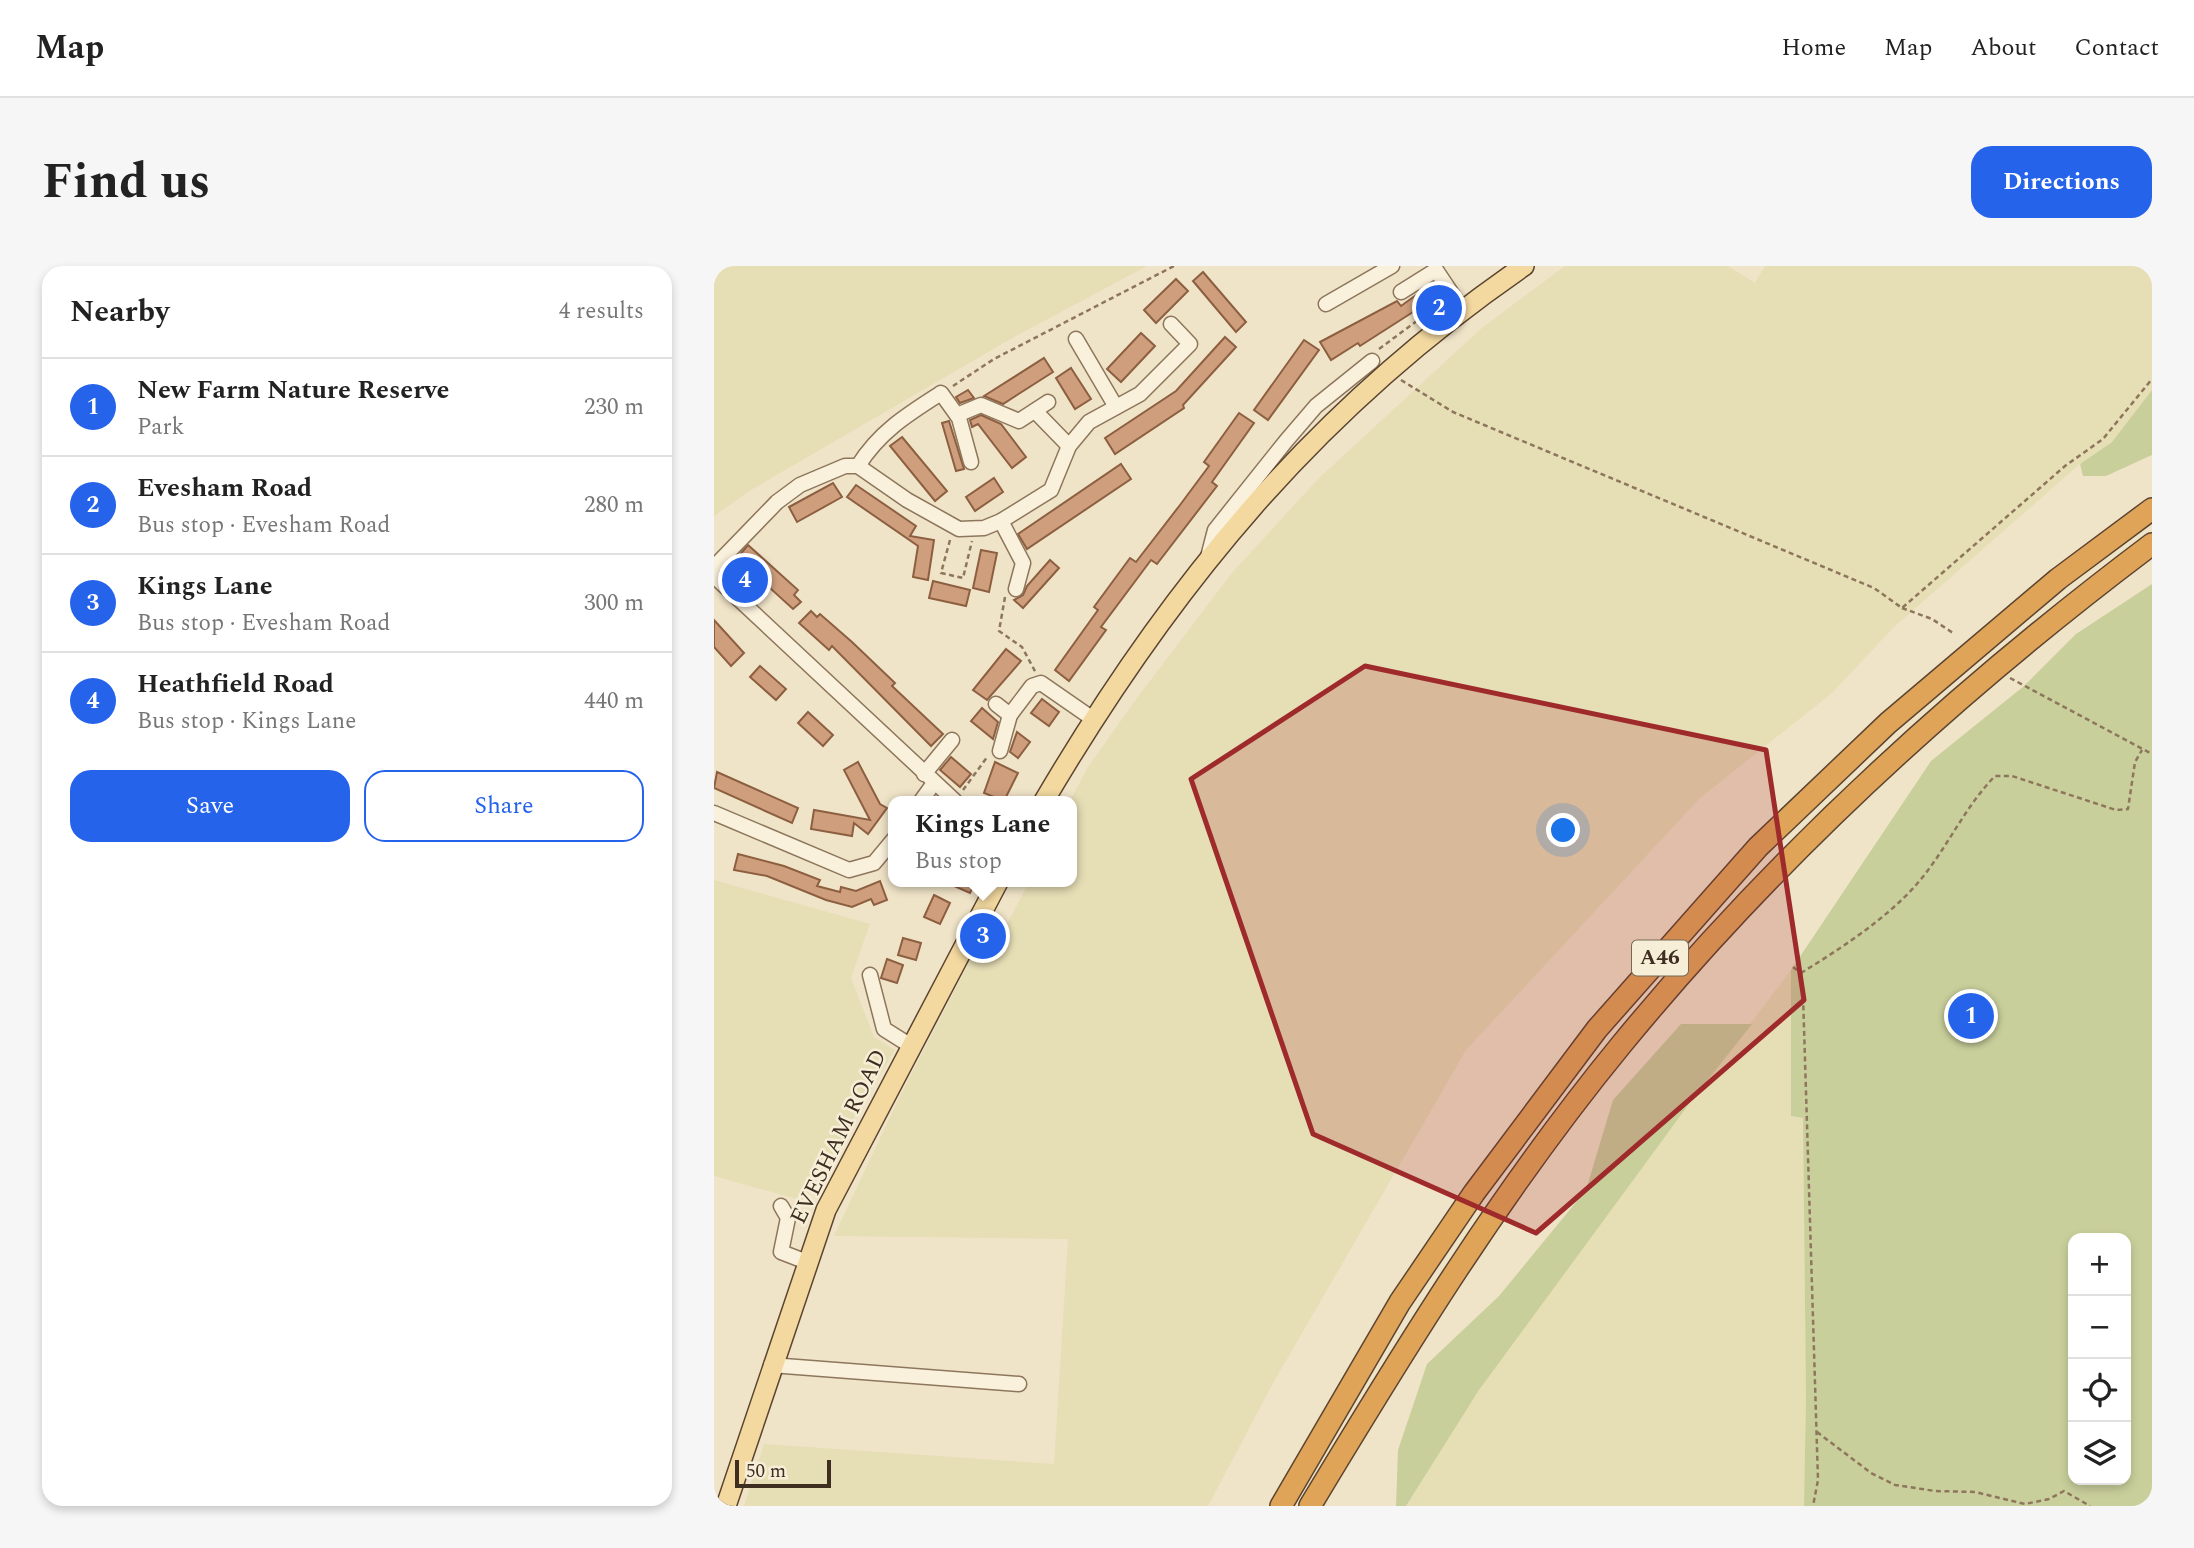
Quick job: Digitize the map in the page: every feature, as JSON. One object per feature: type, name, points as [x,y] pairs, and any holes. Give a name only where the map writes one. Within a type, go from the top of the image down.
[{"type":"highway","name":"A46","points":[[1280,1506],[1400,1302],[1474,1193],[1597,1029],[1758,847],[1888,723],[2058,579],[2152,509]]},
{"type":"highway","name":"A46","points":[[1310,1506],[1424,1315],[1500,1205],[1621,1044],[1783,864],[1912,740],[2079,599],[2152,544]]},
{"type":"main road","points":[[1047,796],[1093,719],[1208,557],[1282,472],[1332,421],[1379,360],[1457,302],[1524,266]]},
{"type":"main road","name":"EVESHAM ROAD","points":[[726,1506],[771,1365],[826,1210],[996,887]]},
{"type":"street","points":[[1326,304],[1392,266]]},
{"type":"street","points":[[1401,292],[1436,268],[1457,302]]},
{"type":"street","points":[[858,466],[953,526],[975,529],[1001,521],[1051,490],[1069,446],[1089,422],[1140,394],[1190,344],[1171,324]]},
{"type":"street","points":[[1076,339],[1116,407]]},
{"type":"street","points":[[1208,557],[1215,530],[1317,406],[1379,360]]},
{"type":"street","points":[[714,567],[784,496],[826,473],[858,466],[876,440],[896,421],[941,393],[957,415],[971,462]]},
{"type":"street","points":[[957,415],[982,405],[1020,421],[1048,402]]},
{"type":"street","points":[[1317,406],[1332,421]]},
{"type":"street","points":[[1035,411],[1069,446]]},
{"type":"street","points":[[1001,521],[1023,563],[1011,589]]},
{"type":"street","points":[[714,576],[949,796]]},
{"type":"street","points":[[1000,751],[1010,715],[1032,686],[1041,683],[1093,719]]},
{"type":"street","points":[[996,704],[1010,715]]},
{"type":"street","points":[[922,796],[952,740]]},
{"type":"street","points":[[714,813],[849,870],[874,863],[888,846]]},
{"type":"street","points":[[870,975],[884,1029],[911,1046]]},
{"type":"street","points":[[780,1206],[788,1218],[781,1252],[807,1262]]},
{"type":"street","points":[[771,1365],[1018,1384]]},
{"type":"path","points":[[941,393],[994,359],[1174,266]]},
{"type":"path","points":[[1457,302],[1379,360],[1416,391],[1453,412],[1874,588],[1902,608],[1932,620],[1953,634]]},
{"type":"path","points":[[1902,608],[2065,466],[2103,439],[2152,379]]},
{"type":"path","points":[[953,526],[942,573],[963,578],[975,529]]},
{"type":"path","points":[[1011,589],[999,631],[1027,652],[1041,683]]},
{"type":"path","points":[[2008,677],[2152,754]]},
{"type":"path","points":[[959,796],[1006,732]]},
{"type":"path","points":[[1801,973],[1853,941],[1916,885],[1978,794],[1996,776],[2012,776],[2116,810],[2128,809],[2135,762],[2142,750]]},
{"type":"path","points":[[1793,967],[1801,973]]},
{"type":"path","points":[[1801,973],[1817,1432],[1818,1479],[1813,1506]]},
{"type":"path","points":[[1817,1432],[1871,1473],[1895,1485],[1935,1491],[1975,1492],[2025,1504],[2049,1499],[2064,1491],[2090,1506]]},
{"type":"highlighted area","points":[[1365,666],[1766,750],[1804,1000],[1536,1233],[1313,1134],[1191,779]]},
{"type":"shaded area","points":[[714,266],[1147,266],[1014,337],[751,490],[714,516]]},
{"type":"shaded area","points":[[1565,266],[1728,266],[1755,283],[1765,266],[2152,266],[2152,390],[2112,442],[2080,464],[1894,627],[1832,693],[1700,798],[1466,1050],[1272,1385],[1208,1506],[744,1506],[764,1444],[1054,1464],[1068,1239],[834,1236],[900,1096],[977,947],[993,951],[1026,887],[1077,887],[1077,796],[1073,796],[1088,767],[1137,698],[1231,574],[1318,479],[1483,327]]},
{"type":"shaded area","points":[[714,880],[870,924],[851,978],[874,1037],[895,1050],[804,1201],[714,1176]]},
{"type":"shaded area","points":[[1791,970],[1791,1116],[1803,1118],[1806,1397],[1804,1506],[1406,1506],[1479,1390],[1586,1241]]},
{"type":"green space","points":[[2152,390],[2152,455],[2106,476],[2083,476],[2080,464],[2112,442]]},
{"type":"green space","points":[[2152,584],[2152,1506],[1804,1506],[1806,1397],[1803,1118],[1791,1116],[1791,970],[1931,761],[2024,686],[2076,634]]},
{"type":"green space","points":[[1681,1024],[1752,1024],[1692,1100],[1479,1390],[1406,1506],[1396,1506],[1398,1450],[1427,1364],[1499,1296],[1586,1190],[1613,1100]]},
{"type":"building","points":[[1203,272],[1246,322],[1236,332],[1193,281]]},
{"type":"building","points":[[1176,279],[1188,291],[1156,323],[1144,310]]},
{"type":"building","points":[[1433,283],[1441,294],[1360,346],[1358,343],[1331,360],[1320,342],[1397,301],[1401,306]]},
{"type":"building","points":[[1141,333],[1155,346],[1121,382],[1107,369]]},
{"type":"building","points":[[1225,337],[1236,347],[1183,405],[1184,408],[1115,454],[1105,438],[1176,391]]},
{"type":"building","points":[[1304,340],[1319,350],[1268,420],[1254,410]]},
{"type":"building","points":[[1044,358],[1053,372],[1003,404],[984,396]]},
{"type":"building","points":[[1071,368],[1091,399],[1075,409],[1056,378]]},
{"type":"building","points":[[968,390],[974,398],[960,403],[956,397]]},
{"type":"building","points":[[1239,413],[1254,423],[1212,482],[1217,486],[1157,564],[1151,560],[1101,627],[1106,630],[1069,681],[1055,670],[1098,610],[1094,607],[1130,558],[1136,562],[1180,505],[1209,466],[1204,462]]},
{"type":"building","points":[[981,415],[1001,424],[1026,457],[1012,468],[978,424],[972,427],[970,420]]},
{"type":"building","points":[[949,421],[964,469],[956,471],[942,423]]},
{"type":"building","points":[[902,437],[947,491],[935,501],[890,446]]},
{"type":"building","points":[[1121,464],[1131,479],[1027,549],[1018,534]]},
{"type":"building","points":[[994,478],[1003,492],[975,511],[966,497]]},
{"type":"building","points":[[833,483],[842,497],[797,522],[789,507]]},
{"type":"building","points":[[856,485],[916,526],[910,536],[934,540],[928,580],[913,577],[918,546],[847,497]]},
{"type":"building","points":[[748,545],[798,590],[794,595],[801,602],[793,609],[737,558]]},
{"type":"building","points":[[981,550],[997,553],[989,592],[973,588]]},
{"type":"building","points":[[1050,560],[1059,568],[1023,608],[1014,600],[1023,595],[1027,586]]},
{"type":"building","points":[[933,581],[970,590],[966,606],[929,598]]},
{"type":"building","points":[[811,611],[817,617],[820,614],[852,642],[895,683],[892,686],[943,734],[931,746],[832,646],[829,650],[799,623]]},
{"type":"building","points":[[714,620],[744,653],[731,666],[714,647]]},
{"type":"building","points":[[1006,649],[1021,661],[987,700],[973,690]]},
{"type":"building","points":[[760,666],[786,689],[776,700],[750,677]]},
{"type":"building","points":[[1042,699],[1059,712],[1049,726],[1031,713]]},
{"type":"building","points":[[982,708],[998,722],[993,739],[971,721]]},
{"type":"building","points":[[808,712],[833,735],[823,746],[798,723]]},
{"type":"building","points":[[1017,732],[1030,742],[1018,758],[1010,752]]},
{"type":"building","points":[[951,757],[971,774],[960,787],[940,770]]},
{"type":"building","points":[[858,762],[880,804],[887,808],[868,834],[854,823],[852,836],[811,829],[814,810],[870,820],[844,770]]},
{"type":"building","points":[[995,762],[1018,773],[1006,796],[984,793]]},
{"type":"building","points":[[717,772],[798,808],[792,823],[714,788]]},
{"type":"building","points":[[738,854],[784,866],[820,880],[817,886],[840,892],[841,887],[856,891],[880,881],[887,900],[874,905],[871,899],[852,907],[826,900],[767,876],[734,870]]},
{"type":"building","points":[[956,887],[973,887],[970,893]]},
{"type":"building","points":[[934,895],[950,903],[940,924],[924,917]]},
{"type":"building","points":[[903,938],[921,943],[916,960],[898,955]]},
{"type":"building","points":[[887,959],[903,965],[897,983],[881,978]]},
{"type":"place","name":"Evesham Road","points":[[1439,308]]},
{"type":"place","name":"Heathfield Road","points":[[745,580]]},
{"type":"place","name":"Kings Lane","points":[[983,936]]},
{"type":"place","name":"New Farm Nature Reserve","points":[[1971,1016]]}]
